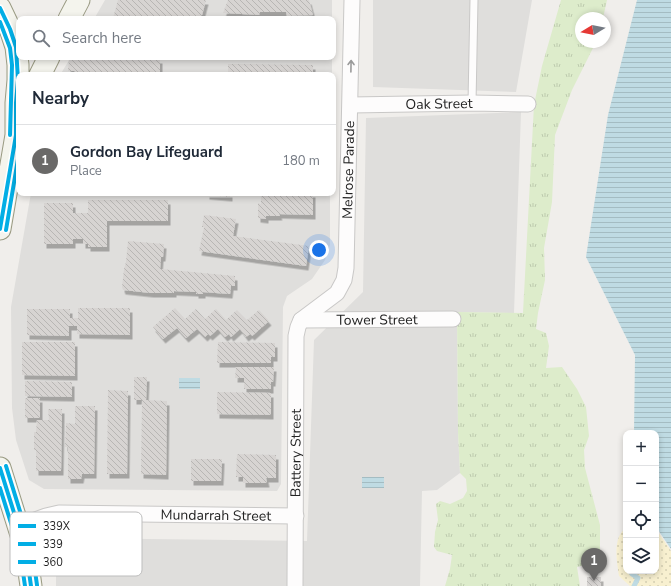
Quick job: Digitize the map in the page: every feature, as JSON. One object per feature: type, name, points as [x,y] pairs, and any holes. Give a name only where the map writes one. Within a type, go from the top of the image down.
[{"type":"street","name":"Melrose Parade","points":[[301,320],[337,293],[344,280],[346,268],[351,105],[352,0]]},
{"type":"street","points":[[0,8],[15,32],[16,47]]},
{"type":"street","points":[[17,60],[18,72]]},
{"type":"street","points":[[42,72],[48,60]]},
{"type":"street","name":"Oak Street","points":[[351,105],[472,103],[528,104]]},
{"type":"street","points":[[0,229],[4,190],[16,139]]},
{"type":"street","name":"Tower Street","points":[[301,320],[453,318]]},
{"type":"street","name":"Battery Street","points":[[295,586],[296,336],[301,320]]},
{"type":"street","points":[[0,468],[4,491],[13,512]]},
{"type":"street","name":"Mundarrah Street","points":[[142,514],[296,516]]},
{"type":"street","points":[[30,576],[31,586]]},
{"type":"lane","points":[[472,103],[474,0]]},
{"type":"shaded area","points":[[105,0],[332,0],[332,16],[96,16]]},
{"type":"shaded area","points":[[373,0],[532,0],[516,92],[373,87]]},
{"type":"shaded area","points":[[69,60],[332,60],[332,72],[62,72]]},
{"type":"shaded area","points":[[521,112],[514,313],[457,312],[458,432],[460,473],[437,490],[422,491],[420,586],[56,586],[56,576],[142,576],[142,539],[307,541],[314,340],[363,292],[366,118]]},
{"type":"shaded area","points":[[30,196],[330,196],[330,245],[325,260],[312,279],[287,296],[283,307],[281,484],[277,491],[44,489],[29,480],[16,440],[12,408],[11,307]]},
{"type":"green space","points":[[561,0],[607,0],[604,12],[575,12],[575,48],[593,48],[572,90],[555,135],[552,202],[544,248],[545,280],[536,329],[546,333],[549,346],[546,368],[562,367],[577,389],[586,407],[589,436],[584,450],[585,468],[600,525],[600,553],[593,552],[591,563],[577,567],[580,586],[445,586],[452,555],[437,551],[434,547],[435,532],[438,520],[436,504],[440,501],[450,504],[463,498],[467,491],[466,479],[460,473],[458,432],[457,312],[523,313],[534,105],[542,66]]},
{"type":"sand","points":[[623,531],[623,574],[659,574],[659,533],[671,551],[671,586],[630,586],[619,576],[616,550]]},
{"type":"water","points":[[637,0],[671,0],[671,549],[659,531],[659,430],[634,430],[635,355],[586,257],[608,115]]},
{"type":"water","points":[[179,378],[200,378],[200,389],[179,389]]},
{"type":"water","points":[[362,477],[384,477],[384,488],[362,488]]},
{"type":"building","points":[[118,0],[206,0],[202,16],[114,16]]},
{"type":"building","points":[[228,0],[309,0],[313,15],[287,16],[286,12],[260,12],[259,15],[223,13]]},
{"type":"building","points":[[69,60],[160,60],[160,72],[68,71]]},
{"type":"building","points":[[228,64],[313,65],[313,72],[228,72]]},
{"type":"building","points":[[261,196],[313,196],[313,215],[279,214],[280,216],[266,216],[266,219],[258,218],[258,203],[261,204]]},
{"type":"building","points":[[88,200],[168,200],[168,221],[107,221],[107,247],[88,247],[88,244],[83,244],[83,239],[73,239],[73,244],[44,244],[44,203],[73,203],[73,213],[88,213]]},
{"type":"building","points":[[204,215],[236,219],[233,236],[309,246],[306,266],[199,251],[204,227],[202,227]]},
{"type":"building","points":[[128,241],[164,244],[160,269],[235,276],[235,286],[231,286],[230,294],[203,292],[203,294],[196,294],[196,292],[174,291],[174,293],[151,293],[123,290],[122,287]]},
{"type":"building","points":[[78,308],[130,308],[130,335],[77,334],[77,326],[69,326],[69,336],[27,335],[27,309],[70,309],[70,318],[78,318]]},
{"type":"building","points":[[175,308],[185,319],[196,309],[205,319],[216,309],[226,320],[237,310],[247,320],[259,310],[269,321],[252,336],[250,334],[246,337],[240,329],[231,337],[229,334],[225,337],[218,329],[210,336],[208,334],[205,337],[197,329],[186,338],[177,328],[163,339],[153,327]]},
{"type":"building","points":[[22,342],[75,342],[75,376],[22,375]]},
{"type":"building","points":[[218,342],[275,343],[275,357],[271,357],[271,363],[217,363]]},
{"type":"building","points":[[236,367],[274,367],[271,389],[244,389],[244,378],[235,378]]},
{"type":"building","points":[[134,377],[147,377],[146,400],[167,401],[166,475],[141,474],[142,400],[134,400]]},
{"type":"building","points":[[25,381],[72,382],[72,397],[25,396]]},
{"type":"building","points":[[108,390],[128,391],[127,474],[107,474]]},
{"type":"building","points":[[217,392],[271,393],[271,415],[217,414]]},
{"type":"building","points":[[25,398],[40,398],[40,418],[25,418]]},
{"type":"building","points":[[75,406],[95,406],[94,474],[82,474],[81,479],[68,479],[68,447],[65,447],[66,423],[75,424]]},
{"type":"building","points":[[48,409],[62,409],[61,471],[36,471],[34,432],[36,432],[37,420],[49,420]]},
{"type":"building","points":[[237,454],[276,455],[276,478],[266,478],[267,483],[243,483],[243,477],[236,477]]},
{"type":"building","points":[[191,459],[222,459],[221,481],[191,481]]},
{"type":"building","points":[[587,577],[601,577],[601,586],[587,586]]},
{"type":"waterway","points":[[632,574],[638,578],[634,586]]},
{"type":"transit line","name":"339X","points":[[0,8],[10,29],[16,47]]},
{"type":"transit line","name":"339","points":[[0,22],[10,48],[12,65],[10,135]]},
{"type":"transit line","name":"339X","points":[[17,60],[18,72]]},
{"type":"transit line","name":"339X","points":[[16,103],[16,135]]},
{"type":"transit line","name":"339X","points":[[0,229],[16,135]]},
{"type":"transit line","name":"339","points":[[6,230],[16,171]]},
{"type":"transit line","name":"360","points":[[6,466],[20,512]]},
{"type":"transit line","name":"339X","points":[[0,468],[14,512]]},
{"type":"transit line","name":"339","points":[[0,488],[10,520]]},
{"type":"transit line","name":"339","points":[[24,576],[25,586]]},
{"type":"transit line","name":"339X","points":[[30,576],[31,586]]},
{"type":"transit line","name":"360","points":[[36,576],[37,585]]},
{"type":"place","name":"Gordon Bay Lifeguard","points":[[594,581]]}]
